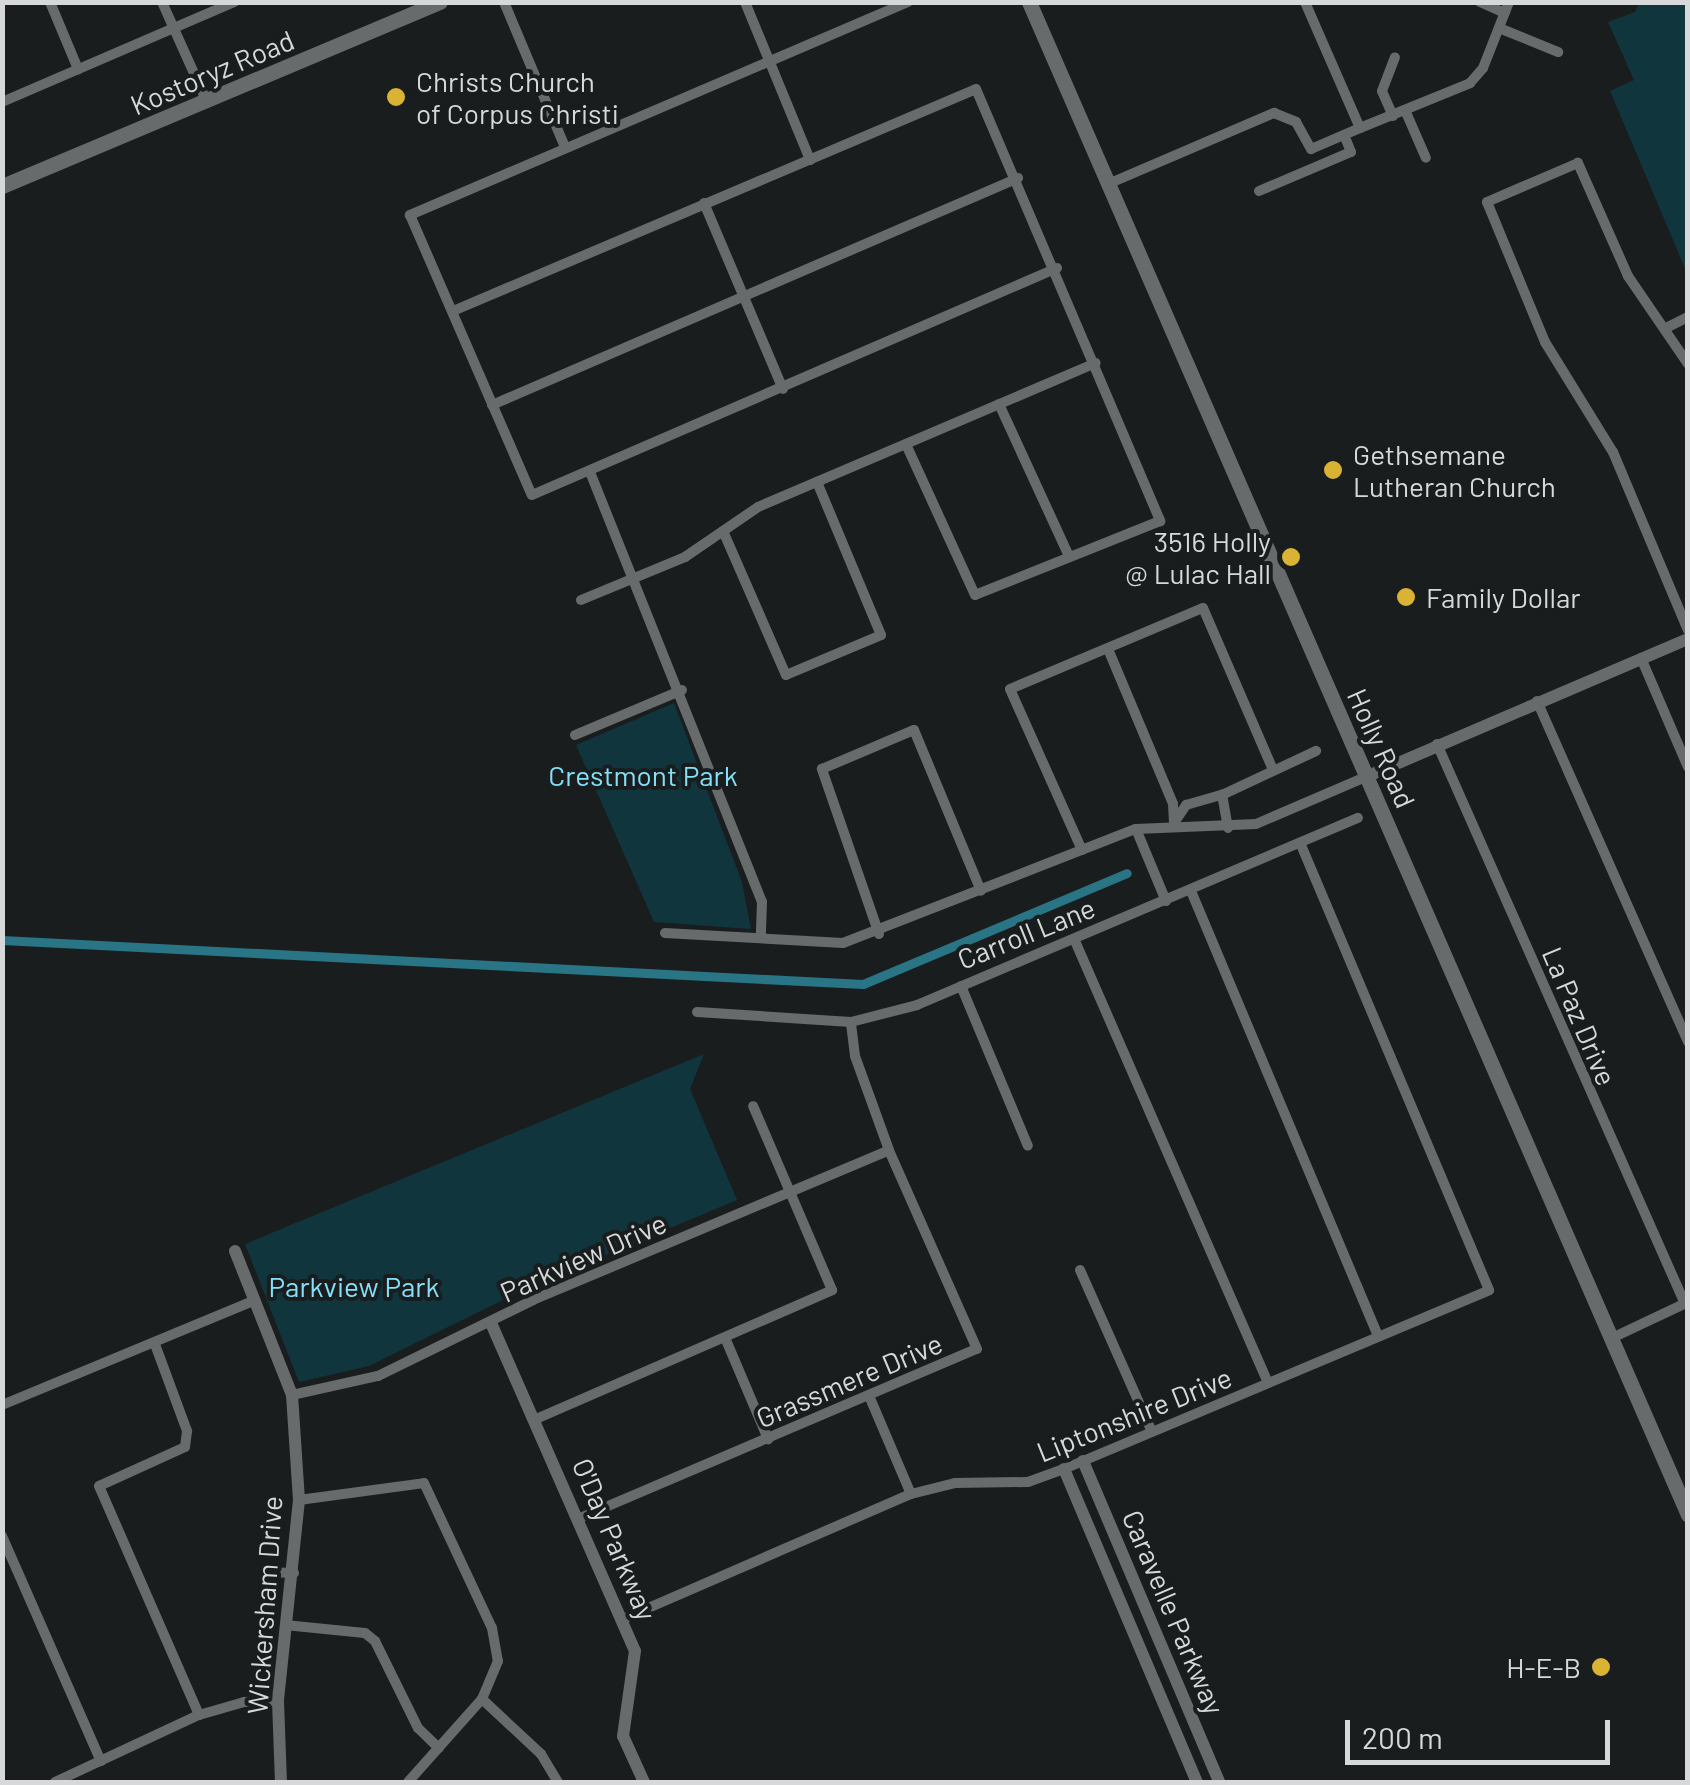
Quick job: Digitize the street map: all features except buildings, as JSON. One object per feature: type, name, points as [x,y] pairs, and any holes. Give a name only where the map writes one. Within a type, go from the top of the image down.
[{"type":"main road","name":"Kostoryz Road","points":[[2,186],[440,2]]},
{"type":"main road","name":"Holly Road","points":[[1029,2],[1688,1515]]},
{"type":"street","points":[[50,2],[78,69]]},
{"type":"street","points":[[162,2],[207,102]]},
{"type":"street","points":[[2,102],[234,2]]},
{"type":"street","points":[[504,2],[565,146]]},
{"type":"street","points":[[745,2],[810,160]]},
{"type":"street","points":[[908,2],[771,64],[565,146],[410,215],[532,495],[1057,268]]},
{"type":"street","points":[[1305,2],[1360,128]]},
{"type":"street","points":[[1311,149],[1470,82],[1507,8],[1480,2]]},
{"type":"street","points":[[1499,28],[1558,52]]},
{"type":"street","points":[[1393,116],[1382,92],[1395,56]]},
{"type":"street","points":[[453,312],[976,89],[1057,268],[1160,521],[975,595],[906,444]]},
{"type":"street","points":[[1405,110],[1426,158]]},
{"type":"street","points":[[1108,184],[1274,113],[1296,122],[1311,149],[1314,166]]},
{"type":"street","points":[[1259,191],[1351,152],[1344,135]]},
{"type":"street","points":[[1688,364],[1628,276],[1578,163],[1488,202],[1544,342],[1613,452],[1688,630]]},
{"type":"street","points":[[492,406],[1018,178]]},
{"type":"street","points":[[704,203],[783,389]]},
{"type":"street","points":[[1666,328],[1688,317]]},
{"type":"street","points":[[581,600],[634,578],[817,482],[1096,363]]},
{"type":"street","points":[[999,404],[1069,556]]},
{"type":"street","points":[[590,472],[682,690],[706,776],[762,902],[760,936]]},
{"type":"street","points":[[723,531],[786,675],[882,635],[817,482]]},
{"type":"street","points":[[1082,850],[1010,689],[1203,608],[1273,770]]},
{"type":"street","name":"Carroll Lane","points":[[665,933],[844,943],[879,934],[1136,828],[1174,824],[1228,828],[1267,820],[1688,638]]},
{"type":"street","points":[[1108,649],[1174,804],[1174,824]]},
{"type":"street","points":[[1641,658],[1688,766]]},
{"type":"street","points":[[574,735],[682,690]]},
{"type":"street","points":[[1538,701],[1688,1042]]},
{"type":"street","points":[[879,934],[822,769],[914,730],[981,891]]},
{"type":"street","name":"La Paz Drive","points":[[1438,744],[1686,1303]]},
{"type":"street","name":"Carroll Lane","points":[[1174,824],[1186,805],[1222,794],[1316,751]]},
{"type":"street","points":[[1222,794],[1228,828]]},
{"type":"street","name":"Carroll Lane","points":[[697,1012],[850,1022],[960,986],[1076,941],[1358,818]]},
{"type":"street","points":[[1136,828],[1166,901]]},
{"type":"street","name":"Liptonshire Drive","points":[[623,1619],[910,1494],[955,1483],[1028,1482],[1064,1469],[1489,1290],[1301,844]]},
{"type":"street","points":[[1190,891],[1378,1336]]},
{"type":"street","points":[[1076,941],[1268,1383]]},
{"type":"street","points":[[960,986],[1028,1146]]},
{"type":"street","name":"Grassmere Drive","points":[[580,1518],[870,1398],[977,1349],[889,1150],[855,1056],[850,1022]]},
{"type":"street","points":[[536,1419],[726,1340],[832,1290],[753,1106]]},
{"type":"street","name":"Parkview Drive","points":[[292,1395],[378,1376],[889,1150]]},
{"type":"street","name":"Wickersham Drive","points":[[235,1251],[292,1395],[299,1500],[278,1701],[285,1734],[281,1782]]},
{"type":"street","points":[[1080,1270],[1152,1432]]},
{"type":"street","points":[[2,1406],[156,1347],[256,1300]]},
{"type":"street","points":[[1612,1338],[1686,1303]]},
{"type":"street","name":"O'Day Parkway","points":[[491,1323],[580,1518],[635,1651],[624,1736],[644,1782]]},
{"type":"street","points":[[726,1340],[768,1439]]},
{"type":"street","points":[[156,1347],[188,1431],[185,1447],[100,1486],[200,1715]]},
{"type":"street","points":[[870,1398],[910,1494]]},
{"type":"street","name":"Caravelle Parkway","points":[[1083,1461],[1219,1782]]},
{"type":"street","name":"Caravelle Parkway","points":[[1064,1469],[1197,1782]]},
{"type":"street","points":[[299,1500],[424,1483],[492,1628],[498,1660],[482,1699],[408,1782]]},
{"type":"street","points":[[2,1536],[101,1761]]},
{"type":"street","points":[[265,1572],[294,1573]]},
{"type":"street","points":[[285,1626],[365,1633],[375,1641],[418,1728],[439,1748]]},
{"type":"street","points":[[482,1699],[541,1754],[558,1782]]},
{"type":"street","points":[[56,1782],[200,1715],[244,1702],[278,1701]]},
{"type":"green space","points":[[1639,3],[1687,3],[1687,273],[1610,91],[1634,80],[1608,22],[1635,12]]},
{"type":"green space","name":"Crestmont Park","points":[[674,703],[742,882],[751,929],[654,922],[576,745]]},
{"type":"green space","name":"Parkview Park","points":[[704,1054],[690,1089],[737,1200],[525,1289],[369,1366],[299,1382],[245,1244]]},
{"type":"waterway","points":[[2,940],[863,984],[1127,873]]},
{"type":"place","name":"Christs Church of Corpus Christi","points":[[396,97]]},
{"type":"place","name":"Gethsemane Lutheran Church","points":[[1333,470]]},
{"type":"place","name":"3516 Holly @ Lulac Hall","points":[[1291,557]]},
{"type":"place","name":"Family Dollar","points":[[1406,597]]},
{"type":"place","name":"H-E-B","points":[[1601,1667]]}]
